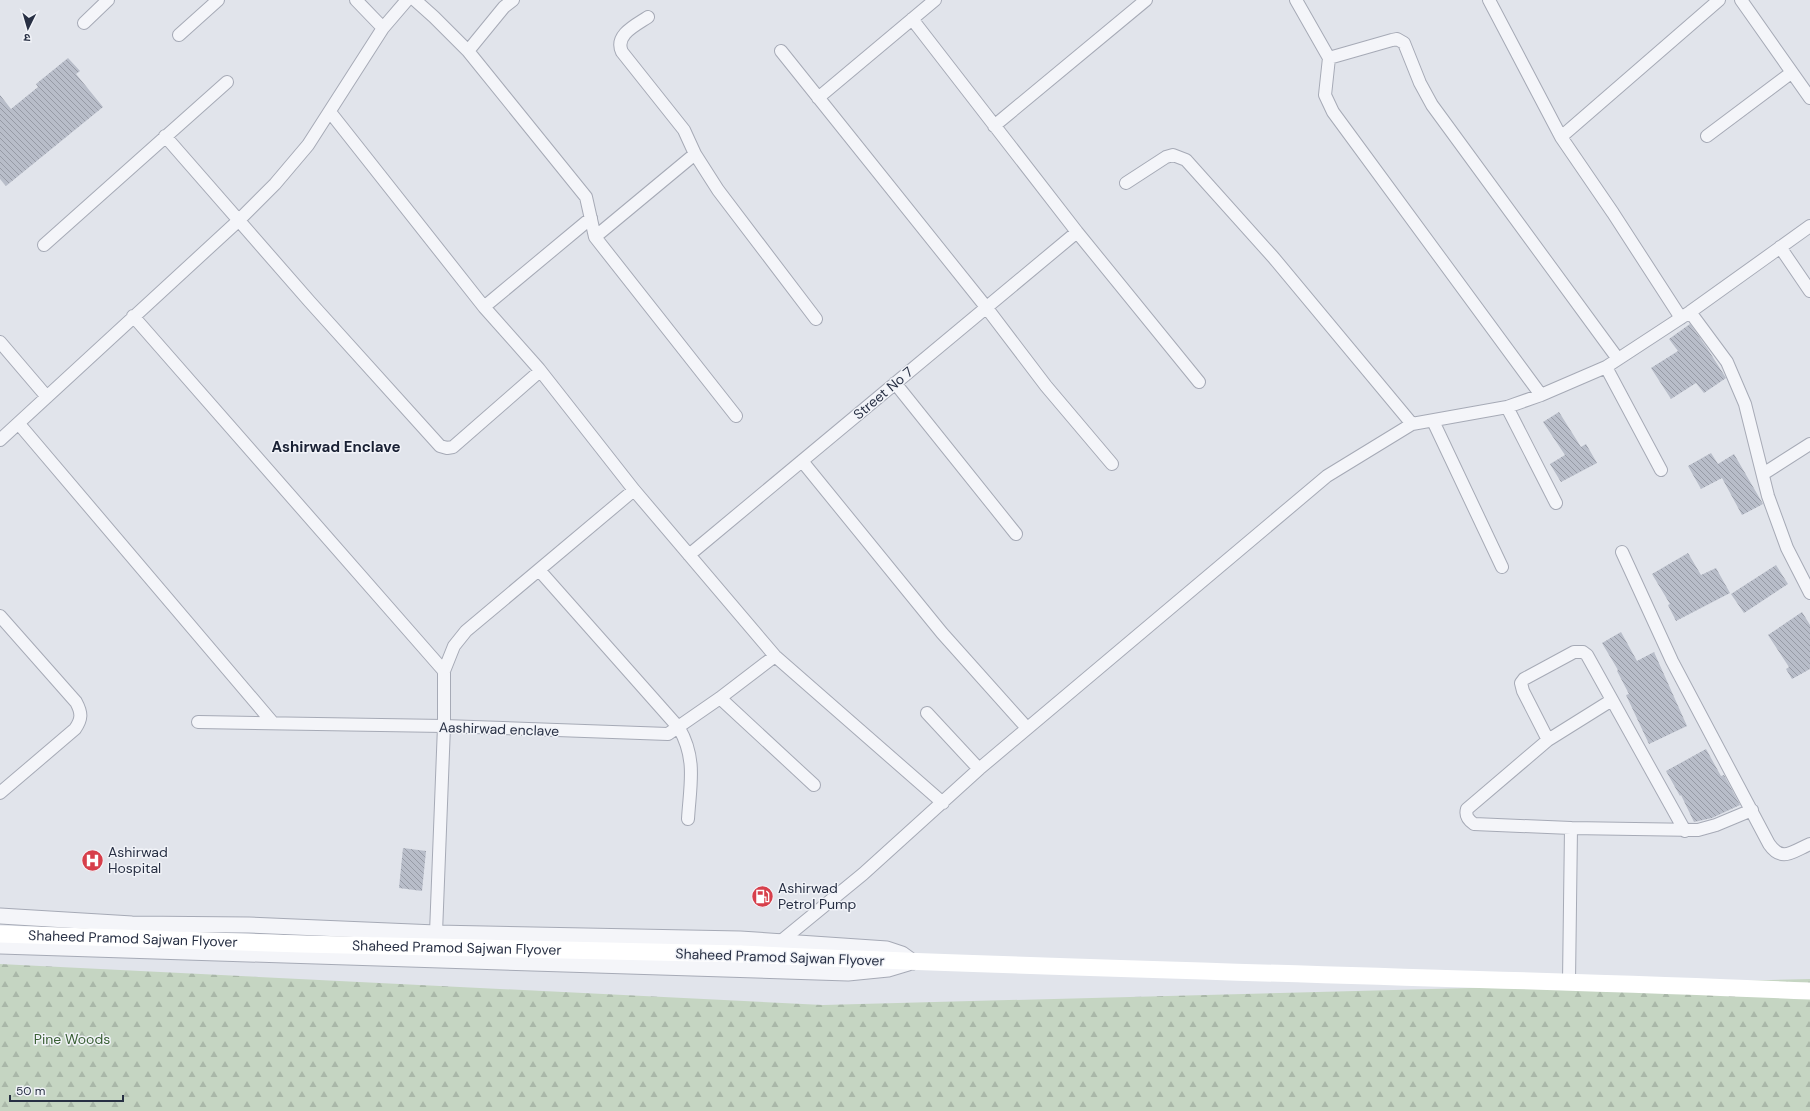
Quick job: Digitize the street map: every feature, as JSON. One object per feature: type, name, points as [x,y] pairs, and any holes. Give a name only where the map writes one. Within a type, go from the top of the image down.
[{"type":"main road","name":"Shaheed Pramod Sajwan Flyover","points":[[0,934],[294,944],[741,954],[913,962],[1569,981],[1810,991]]},
{"type":"street","points":[[84,23],[108,0]]},
{"type":"street","points":[[179,35],[218,0]]},
{"type":"street","points":[[356,0],[383,28]]},
{"type":"street","points":[[0,440],[238,221],[291,167],[330,112],[383,28],[407,0]]},
{"type":"street","points":[[415,0],[468,51],[586,197],[595,237],[736,416]]},
{"type":"street","points":[[468,51],[504,7],[513,0]]},
{"type":"street","points":[[818,98],[935,0]]},
{"type":"street","points":[[994,126],[1146,0]]},
{"type":"street","points":[[1296,0],[1329,58],[1326,95],[1333,112],[1541,395]]},
{"type":"street","points":[[1561,137],[1720,0]]},
{"type":"street","points":[[1741,0],[1810,98]]},
{"type":"street","points":[[1493,2],[1561,137],[1686,315],[1727,362],[1745,404],[1768,496],[1787,548],[1809,590]]},
{"type":"street","points":[[648,17],[624,34],[620,41],[619,47],[684,130],[695,154],[718,190],[816,319]]},
{"type":"street","points":[[912,19],[1076,232],[1199,382]]},
{"type":"street","points":[[1329,58],[1392,40],[1397,40],[1404,43],[1420,83],[1432,105],[1618,360]]},
{"type":"street","points":[[781,51],[986,308],[1046,386],[1112,464]]},
{"type":"street","points":[[1707,136],[1791,73]]},
{"type":"street","points":[[44,245],[227,82]]},
{"type":"street","points":[[330,112],[484,307],[540,371],[634,490],[775,656],[943,803]]},
{"type":"street","points":[[165,136],[238,221],[440,446],[447,448],[453,447],[540,371]]},
{"type":"street","points":[[595,237],[695,154]]},
{"type":"street","points":[[1126,183],[1166,157],[1173,155],[1186,160],[1273,257],[1412,424]]},
{"type":"street","points":[[484,307],[591,218]]},
{"type":"street","points":[[780,942],[863,874],[979,769],[1027,728],[1327,476],[1412,424],[1507,407],[1541,395],[1606,367],[1686,315],[1810,226]]},
{"type":"street","name":"Street No 7","points":[[689,555],[1076,232]]},
{"type":"street","points":[[1780,247],[1810,291]]},
{"type":"street","points":[[133,316],[444,671]]},
{"type":"street","points":[[0,342],[47,397]]},
{"type":"street","points":[[1606,367],[1661,470]]},
{"type":"street","points":[[895,383],[1016,534]]},
{"type":"street","points":[[1507,407],[1556,504]]},
{"type":"street","points":[[1433,421],[1502,567]]},
{"type":"street","points":[[19,424],[273,723]]},
{"type":"street","points":[[1763,474],[1810,444]]},
{"type":"street","points":[[802,461],[942,633],[1027,728]]},
{"type":"street","points":[[436,934],[444,726],[444,671],[454,646],[466,631],[634,490]]},
{"type":"street","points":[[1622,552],[1672,661],[1769,844],[1779,855],[1784,855],[1810,844]]},
{"type":"street","points":[[539,570],[679,728],[687,742],[692,760],[688,819]]},
{"type":"street","points":[[0,616],[76,702],[81,712],[81,720],[74,729],[0,793]]},
{"type":"street","points":[[1548,740],[1521,687],[1521,683],[1524,679],[1574,652],[1583,652],[1587,655],[1685,831]]},
{"type":"street","name":"Aashirwad enclave","points":[[198,722],[444,726],[668,734],[679,728],[775,656]]},
{"type":"street","points":[[720,698],[814,785]]},
{"type":"street","points":[[1612,700],[1548,740],[1467,808],[1466,814],[1468,820],[1474,824],[1685,831],[1698,830],[1716,825],[1752,810]]},
{"type":"street","points":[[927,712],[979,769]]},
{"type":"street","points":[[1569,981],[1571,828]]},
{"type":"street","points":[[0,916],[436,934],[740,939],[888,949],[902,954],[913,962]]},
{"type":"street","points":[[73,920],[78,933],[77,942],[74,949]]},
{"type":"street","points":[[0,946],[848,973],[888,969],[913,962]]},
{"type":"green space","name":"Pine Woods","points":[[0,964],[823,1005],[1810,979],[1810,1111],[0,1111]]},
{"type":"building","points":[[68,58],[80,71],[76,74],[103,107],[6,186],[0,179],[0,95],[11,109],[38,87],[36,84]]},
{"type":"building","points":[[1690,324],[1726,378],[1704,393],[1696,383],[1671,399],[1651,368],[1678,351],[1669,339]]},
{"type":"building","points":[[1559,412],[1581,447],[1586,444],[1597,463],[1561,482],[1550,464],[1565,455],[1543,422]]},
{"type":"building","points":[[1711,453],[1718,464],[1734,454],[1763,504],[1742,515],[1722,478],[1701,489],[1688,466]]},
{"type":"building","points":[[1688,553],[1701,575],[1716,568],[1730,593],[1676,621],[1668,605],[1670,604],[1652,574]]},
{"type":"building","points":[[1776,565],[1788,584],[1744,613],[1731,594]]},
{"type":"building","points":[[1802,612],[1810,625],[1810,669],[1792,679],[1786,669],[1789,667],[1768,635]]},
{"type":"building","points":[[1621,632],[1637,661],[1654,652],[1687,726],[1649,744],[1626,695],[1629,694],[1617,671],[1618,670],[1602,643]]},
{"type":"building","points":[[1706,749],[1721,776],[1724,775],[1740,805],[1712,818],[1694,822],[1681,795],[1680,796],[1666,771]]},
{"type":"building","points":[[403,848],[426,851],[422,891],[399,888]]},
{"type":"place","name":"Ashirwad Hospital","points":[[93,860]]},
{"type":"place","name":"Ashirwad Petrol Pump","points":[[763,896]]},
{"type":"district","name":"Ashirwad Enclave","points":[[336,447]]}]
